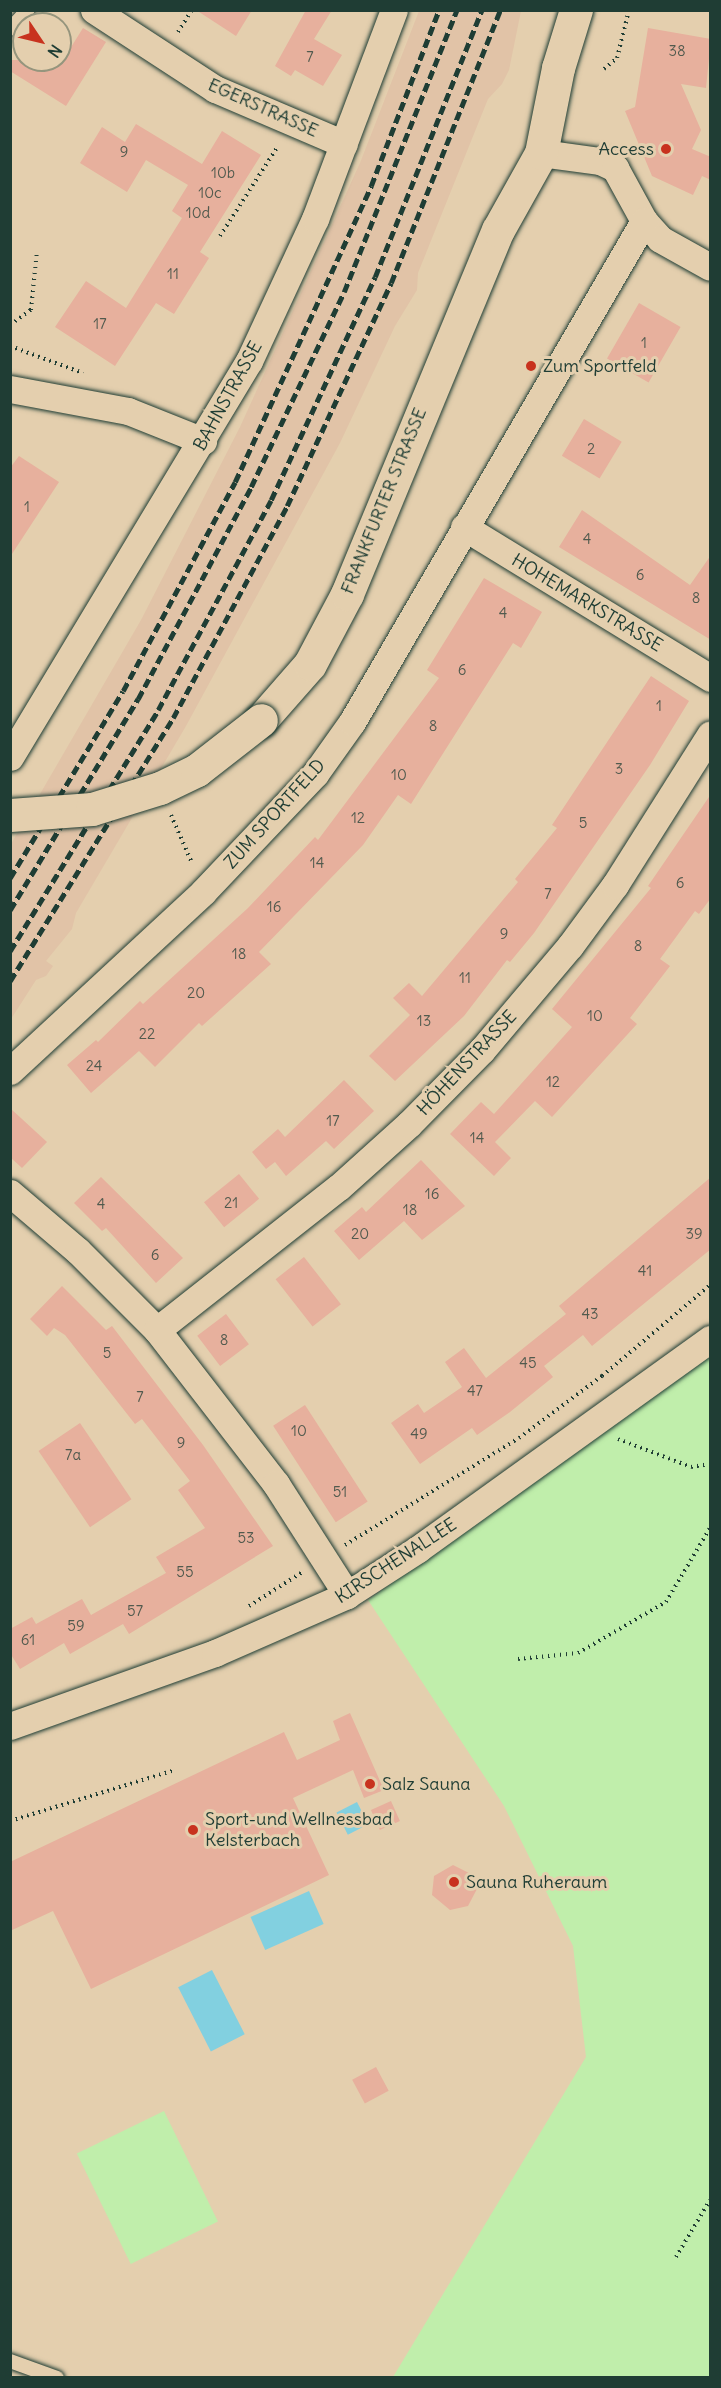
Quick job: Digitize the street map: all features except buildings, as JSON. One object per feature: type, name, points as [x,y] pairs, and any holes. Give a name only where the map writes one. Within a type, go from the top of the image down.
[{"type":"street","name":"EGERSTRASSE","points":[[94,10],[215,88],[344,144]]},
{"type":"street","name":"BAHNSTRASSE","points":[[10,757],[203,441],[249,361],[315,219],[394,10]]},
{"type":"street","name":"FRANKFURTER STRASSE","points":[[10,815],[92,809],[160,788],[197,770],[261,720],[304,671],[329,631],[498,230],[541,153],[558,68],[576,10]]},
{"type":"street","points":[[541,153],[600,161],[615,168],[644,222],[679,252],[711,267]]},
{"type":"street","name":"ZUM SPORTFELD","points":[[10,1071],[204,892],[315,774],[346,731],[644,222]]},
{"type":"street","points":[[10,389],[128,411],[203,441]]},
{"type":"street","name":"HOHEMARKSTRASSE","points":[[464,527],[711,678]]},
{"type":"street","name":"HÖHENSTRASSE","points":[[157,1330],[339,1187],[409,1124],[482,1050],[570,946],[615,885],[711,735]]},
{"type":"street","points":[[10,1193],[78,1251],[157,1330],[227,1418],[347,1595]]},
{"type":"street","name":"KIRSCHENALLEE","points":[[10,1726],[215,1653],[347,1595],[600,1420],[711,1339]]},
{"type":"lane","points":[[10,29],[28,10]]},
{"type":"lane","points":[[10,2361],[57,2378]]},
{"type":"path","points":[[604,69],[617,58],[629,10]]},
{"type":"path","points":[[220,236],[293,122]]},
{"type":"path","points":[[10,325],[31,310],[37,251]]},
{"type":"path","points":[[160,788],[204,892]]},
{"type":"path","points":[[242,1610],[519,1438],[602,1376],[711,1285]]},
{"type":"path","points":[[600,1420],[614,1438],[672,1462],[691,1467],[711,1464]]},
{"type":"path","points":[[518,1659],[578,1653],[666,1602],[711,1528]]},
{"type":"path","points":[[10,1821],[175,1770]]},
{"type":"path","points":[[676,2257],[711,2200]]},
{"type":"shaded area","points":[[419,11],[521,11],[509,70],[502,84],[488,99],[418,273],[417,290],[395,326],[340,443],[186,726],[76,913],[72,929],[46,961],[53,966],[46,976],[36,980],[11,1019],[11,844],[141,620],[240,427],[360,163]]},
{"type":"green space","points":[[710,1355],[710,2377],[393,2377],[586,2057],[573,1946],[504,1806],[368,1600]]},
{"type":"green space","points":[[164,2111],[218,2222],[131,2264],[77,2154]]},
{"type":"water","points":[[357,1802],[368,1824],[348,1835],[337,1812]]},
{"type":"water","points":[[309,1891],[324,1924],[265,1950],[251,1917]]},
{"type":"water","points":[[212,1970],[245,2034],[211,2051],[178,1987]]},
{"type":"railway","points":[[10,878],[123,691],[235,482],[371,186],[439,10]]},
{"type":"railway","points":[[10,910],[138,699],[251,487],[344,292],[457,10]]},
{"type":"railway","points":[[10,951],[158,710],[271,500],[375,277],[482,10]]},
{"type":"railway","points":[[10,981],[173,718],[287,506],[391,283],[500,10]]},
{"type":"place","name":"Access","points":[[666,149]]},
{"type":"place","name":"Zum Sportfeld","points":[[531,366]]},
{"type":"place","name":"Salz Sauna","points":[[370,1784]]},
{"type":"place","name":"Sport-und Wellnessbad Kelsterbach","points":[[193,1830]]},
{"type":"place","name":"Sauna Ruheraum","points":[[454,1882]]}]
